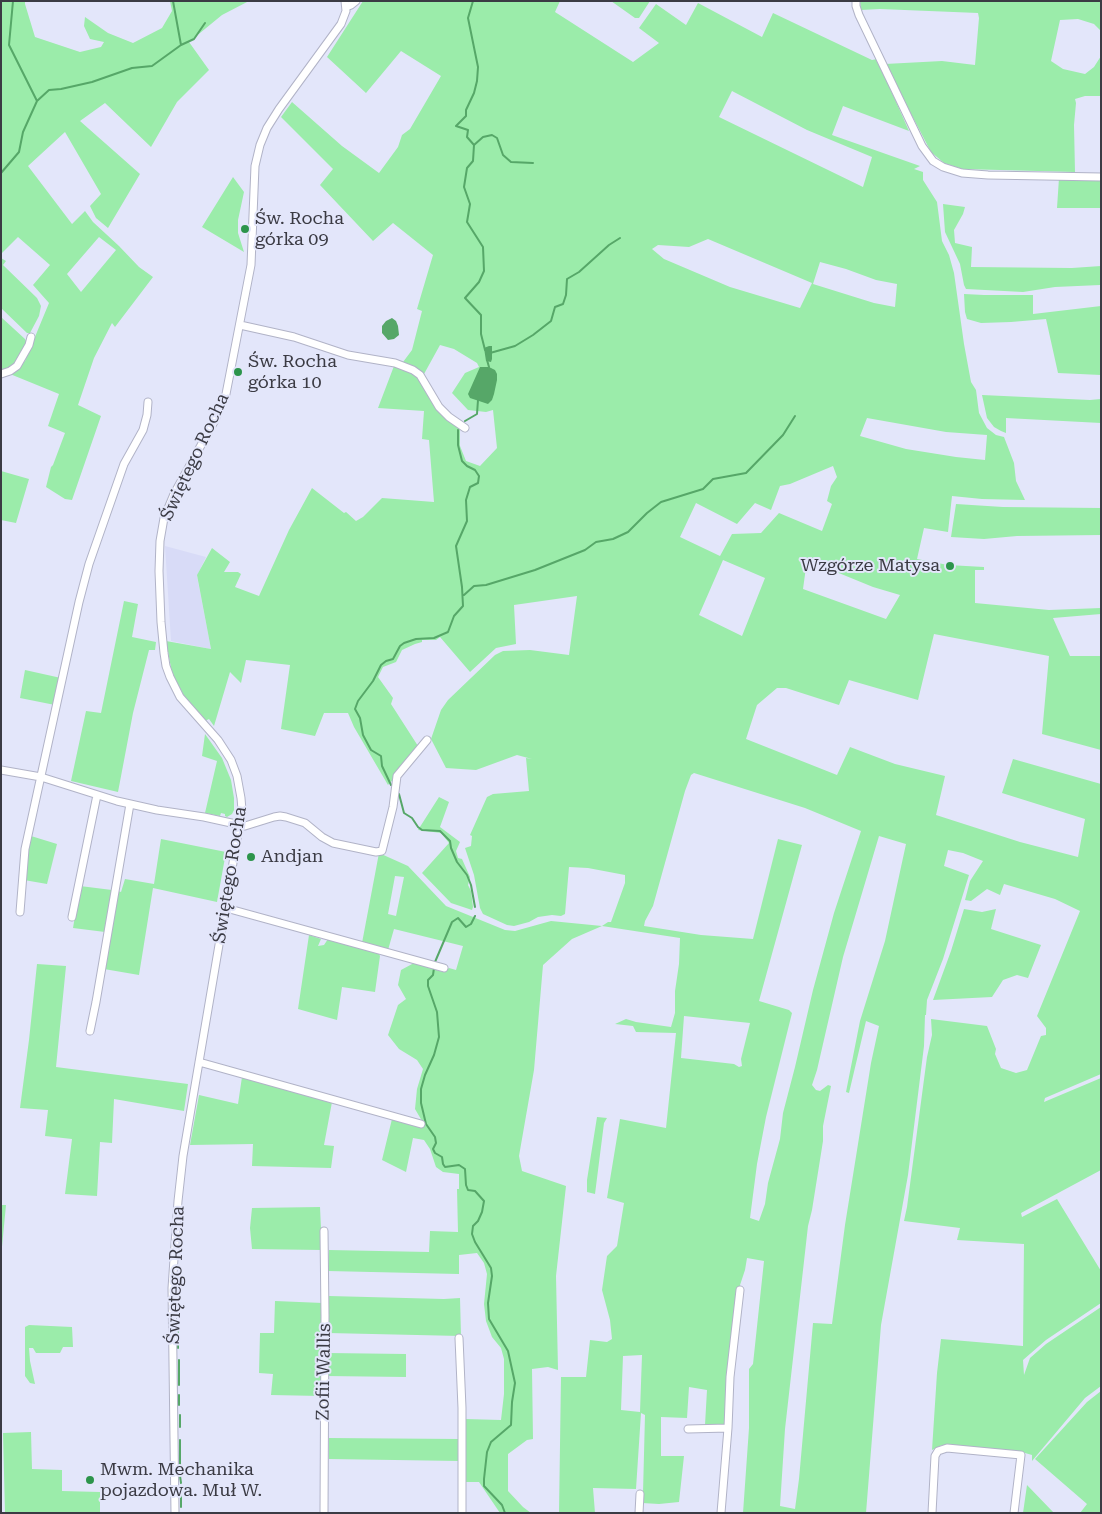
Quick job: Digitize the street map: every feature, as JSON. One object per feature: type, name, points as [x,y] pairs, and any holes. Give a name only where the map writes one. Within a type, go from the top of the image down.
[{"type":"street","points":[[345,4],[351,5],[356,1]]},
{"type":"street","points":[[856,1],[859,15],[918,137],[933,161],[962,173],[1101,177]]},
{"type":"street","name":"Świętego Rocha","points":[[175,1513],[172,1301],[181,1174],[240,825],[241,798],[234,767],[218,740],[180,696],[166,666],[162,633],[159,553],[161,532],[167,509],[221,408],[229,379],[252,262],[255,166],[260,145],[267,128],[279,109],[341,24],[346,14],[345,4]]},
{"type":"street","points":[[240,325],[294,336],[348,355],[396,363],[417,372],[439,407],[465,428]]},
{"type":"street","points":[[1,374],[17,366],[29,345],[31,336]]},
{"type":"street","points":[[20,912],[25,849],[79,602],[89,564],[124,464],[143,430],[148,402]]},
{"type":"street","points":[[1,770],[42,777],[130,804],[203,816],[245,826],[274,817],[286,816],[305,823],[322,837],[333,843],[376,852],[382,851],[386,840],[397,776],[426,740]]},
{"type":"street","points":[[72,917],[97,795]]},
{"type":"street","points":[[90,1031],[130,804]]},
{"type":"street","points":[[226,908],[444,968]]},
{"type":"street","points":[[199,1062],[421,1124]]},
{"type":"street","name":"Zofii Wallis","points":[[324,1232],[324,1513]]},
{"type":"street","points":[[721,1513],[730,1377],[740,1290]]},
{"type":"street","points":[[459,1338],[462,1408],[462,1513]]},
{"type":"street","points":[[688,1429],[728,1428]]},
{"type":"street","points":[[932,1513],[935,1456],[943,1448],[1021,1455],[1014,1513]]},
{"type":"street","points":[[639,1513],[640,1494]]},
{"type":"shaded area","points":[[1,1],[25,1],[35,37],[80,52],[101,47],[104,42],[90,39],[84,26],[85,17],[108,33],[133,43],[162,28],[172,11],[170,1],[249,1],[222,15],[189,42],[209,70],[177,102],[151,147],[105,103],[80,121],[140,174],[108,228],[96,218],[90,206],[101,194],[65,132],[28,166],[72,224],[85,211],[93,222],[139,267],[153,277],[115,327],[112,323],[94,358],[78,405],[101,416],[72,500],[65,499],[46,487],[51,467],[65,433],[48,426],[59,394],[10,374],[25,361],[49,303],[33,285],[50,265],[18,237],[1,254]],"holes":[[[99,237],[116,250],[81,292],[67,274]]]},
{"type":"shaded area","points":[[363,1],[560,1],[555,12],[633,62],[659,43],[639,28],[656,4],[686,25],[698,3],[762,37],[773,13],[872,60],[877,59],[909,131],[843,106],[832,135],[920,166],[914,169],[923,172],[923,180],[937,202],[942,241],[949,255],[954,273],[964,344],[971,382],[976,390],[979,413],[987,428],[996,435],[1004,437],[1014,463],[1016,481],[1025,500],[952,496],[948,532],[924,528],[917,559],[948,565],[984,567],[984,570],[975,570],[975,603],[1049,610],[1101,608],[1101,614],[1053,618],[1070,656],[1101,656],[1101,750],[1042,734],[1049,656],[934,634],[918,700],[849,680],[839,705],[786,688],[777,688],[757,705],[746,739],[837,775],[850,747],[895,764],[945,776],[936,815],[1020,842],[1078,857],[1085,819],[1002,793],[1013,759],[1101,784],[1101,1074],[1045,1098],[1044,1102],[1101,1078],[1101,1170],[1021,1213],[1022,1217],[1057,1199],[1101,1271],[1101,1303],[1046,1340],[1023,1360],[1024,1375],[1030,1358],[1046,1344],[1101,1307],[1101,1386],[1085,1398],[1032,1461],[1032,1455],[1018,1451],[942,1445],[932,1450],[941,1339],[1023,1346],[1024,1244],[957,1240],[960,1228],[904,1221],[927,1057],[932,1035],[931,1019],[987,1026],[1001,1068],[1016,1073],[1027,1070],[1041,1036],[1046,1035],[1046,1028],[1037,1016],[1080,911],[1055,899],[1004,884],[1000,895],[987,889],[971,901],[965,900],[970,881],[983,861],[963,853],[948,850],[944,866],[969,875],[943,959],[927,1000],[924,1046],[908,1175],[881,1325],[866,1513],[743,1513],[749,1428],[749,1369],[753,1364],[764,1261],[747,1258],[740,1285],[729,1355],[726,1425],[705,1425],[707,1390],[689,1387],[687,1418],[661,1417],[661,1456],[684,1456],[679,1502],[642,1503],[645,1415],[641,1413],[636,1489],[593,1488],[595,1513],[559,1513],[561,1377],[586,1377],[590,1340],[607,1342],[612,1339],[610,1320],[602,1290],[607,1256],[617,1246],[624,1203],[607,1198],[620,1119],[666,1128],[676,1033],[636,1032],[633,1026],[615,1024],[626,1019],[671,1027],[675,1013],[680,938],[602,926],[611,922],[625,883],[625,875],[588,868],[569,867],[565,914],[561,916],[538,917],[529,922],[514,926],[507,925],[483,914],[480,908],[474,875],[465,848],[471,846],[472,836],[470,835],[487,797],[493,794],[529,791],[526,758],[532,759],[517,755],[476,770],[446,768],[431,739],[441,710],[448,700],[495,655],[503,651],[530,650],[569,655],[577,596],[514,605],[516,644],[496,648],[470,672],[440,637],[436,640],[422,640],[422,642],[402,650],[396,662],[383,667],[378,677],[393,698],[391,704],[418,746],[393,782],[391,781],[388,785],[354,727],[348,713],[324,713],[315,736],[281,729],[290,665],[246,660],[241,683],[230,672],[214,726],[209,719],[205,721],[184,696],[172,673],[166,641],[211,649],[197,575],[212,548],[230,562],[224,572],[238,572],[241,574],[235,587],[259,596],[289,530],[312,488],[356,521],[363,517],[382,498],[434,502],[429,440],[422,439],[424,411],[378,408],[394,366],[416,375],[444,417],[460,428],[460,446],[466,461],[480,466],[497,448],[493,410],[486,412],[468,410],[452,393],[465,373],[479,367],[477,363],[454,349],[440,345],[424,374],[403,362],[412,350],[422,311],[417,309],[433,255],[393,223],[373,241],[320,185],[333,169],[281,117],[292,102],[342,146],[379,173],[398,147],[402,135],[410,129],[441,76],[401,51],[366,93],[327,57]],"holes":[[[732,91],[807,130],[872,157],[863,187],[719,117]],[[708,239],[812,283],[800,308],[730,287],[664,259],[652,249],[658,245],[689,247]],[[820,262],[876,280],[897,284],[895,307],[874,303],[813,284]],[[867,418],[946,432],[987,435],[985,460],[906,449],[860,436]],[[833,466],[837,477],[831,486],[827,501],[832,504],[822,531],[779,513],[761,533],[732,534],[720,556],[680,537],[696,503],[737,524],[755,503],[771,510],[780,486],[790,484]],[[723,560],[765,578],[742,636],[699,615]],[[807,560],[873,587],[900,595],[886,619],[803,589]],[[694,773],[805,808],[861,831],[834,913],[813,990],[783,1113],[780,1139],[768,1183],[765,1204],[759,1221],[750,1218],[757,1164],[766,1117],[792,1013],[789,1010],[759,1001],[802,845],[778,839],[753,939],[701,935],[644,926],[653,906],[691,775]],[[879,836],[906,844],[885,941],[860,1021],[846,1092],[849,1093],[866,1021],[879,1026],[871,1063],[845,1225],[832,1324],[813,1323],[795,1509],[780,1506],[785,1429],[808,1226],[831,1086],[828,1085],[820,1091],[816,1090],[812,1085],[843,957]],[[684,1016],[750,1023],[741,1059],[742,1066],[739,1067],[734,1064],[681,1058]],[[642,1355],[640,1412],[621,1410],[623,1356]]]},
{"type":"shaded area","points":[[611,1],[650,1],[639,18],[635,18]]},
{"type":"shaded area","points":[[860,1],[1101,1],[1101,31],[1094,24],[1078,19],[1060,20],[1051,61],[1063,69],[1085,74],[1094,67],[1101,56],[1101,96],[1085,96],[1075,99],[1075,172],[962,169],[944,163],[931,152],[885,64],[942,61],[975,65],[978,13],[861,10]]},
{"type":"shaded area","points":[[233,177],[244,192],[238,220],[238,233],[244,252],[202,227]]},
{"type":"shaded area","points":[[1059,178],[1101,181],[1101,208],[1057,208]]},
{"type":"shaded area","points":[[943,204],[965,207],[954,230],[955,243],[972,247],[971,267],[1072,268],[1101,266],[1101,289],[1100,285],[1055,287],[1023,292],[966,289],[960,264],[945,232]]},
{"type":"shaded area","points":[[1,258],[6,261],[3,265],[37,298],[41,306],[39,316],[30,333],[27,333],[1,308]]},
{"type":"shaded area","points":[[964,294],[1033,295],[1033,314],[1101,306],[1101,375],[1058,373],[1046,319],[981,323],[967,319]]},
{"type":"shaded area","points":[[1,317],[27,343],[15,365],[1,371]]},
{"type":"shaded area","points":[[392,318],[396,321],[399,335],[394,339],[388,340],[382,333],[382,326]]},
{"type":"shaded area","points":[[492,346],[491,362],[486,361],[484,348]]},
{"type":"shaded area","points":[[480,367],[489,367],[495,370],[497,374],[494,394],[488,404],[470,398],[468,394]]},
{"type":"shaded area","points":[[982,395],[1101,399],[1101,423],[1006,418],[1006,433],[994,427],[987,418]]},
{"type":"shaded area","points":[[1,471],[29,479],[16,523],[1,520]]},
{"type":"shaded area","points":[[956,504],[1003,507],[1101,508],[1101,535],[1017,536],[984,539],[951,537]]},
{"type":"shaded area","points":[[165,546],[206,557],[197,576],[211,649],[171,641]]},
{"type":"shaded area","points":[[124,601],[138,604],[132,637],[156,642],[155,650],[149,650],[133,713],[118,792],[71,781],[86,711],[101,713]]},
{"type":"shaded area","points":[[25,670],[61,678],[55,705],[20,698]]},
{"type":"shaded area","points":[[205,734],[222,758],[231,780],[234,810],[227,817],[221,813],[220,816],[205,813],[217,761],[202,756]]},
{"type":"shaded area","points":[[439,797],[449,802],[440,827],[460,842],[456,851],[458,858],[462,859],[470,877],[468,885],[471,891],[472,910],[451,903],[422,873],[449,843],[441,833],[418,830]]},
{"type":"shaded area","points":[[31,836],[57,844],[47,884],[24,880]]},
{"type":"shaded area","points":[[161,839],[226,852],[217,902],[153,888],[139,975],[104,969],[118,891],[121,892],[125,879],[154,884]]},
{"type":"shaded area","points":[[379,853],[408,866],[446,906],[505,930],[515,931],[551,921],[602,926],[572,939],[543,965],[534,1070],[519,1156],[522,1171],[566,1186],[556,1276],[558,1370],[548,1367],[532,1369],[533,1439],[527,1440],[508,1454],[508,1491],[531,1513],[500,1513],[479,1482],[465,1482],[465,1419],[501,1420],[504,1394],[504,1359],[501,1348],[492,1337],[486,1321],[484,1304],[487,1274],[484,1263],[477,1253],[459,1255],[459,1274],[328,1271],[329,1250],[429,1252],[430,1231],[458,1232],[457,1189],[459,1189],[459,1174],[443,1172],[436,1167],[430,1149],[424,1140],[413,1138],[406,1172],[382,1160],[392,1119],[425,1126],[415,1109],[417,1089],[423,1069],[417,1060],[399,1049],[388,1035],[398,1005],[406,999],[398,985],[401,970],[414,963],[443,972],[449,968],[456,970],[463,946],[394,929],[388,950],[362,943]],"holes":[[[395,876],[404,877],[396,916],[388,914]]]},
{"type":"shaded area","points":[[80,886],[112,890],[105,932],[73,928]]},
{"type":"shaded area","points":[[964,909],[982,912],[996,909],[991,929],[1041,945],[1028,978],[1017,975],[1003,980],[992,997],[933,1000],[951,951]]},
{"type":"shaded area","points":[[309,935],[321,939],[318,946],[324,945],[328,939],[378,952],[380,956],[375,992],[342,987],[337,1020],[298,1009]]},
{"type":"shaded area","points":[[37,964],[66,966],[56,1067],[188,1084],[184,1111],[114,1099],[112,1143],[100,1142],[97,1196],[65,1194],[72,1139],[45,1136],[48,1110],[20,1108]]},
{"type":"shaded area","points":[[242,1077],[332,1102],[324,1145],[334,1146],[331,1168],[252,1166],[253,1144],[190,1145],[199,1095],[238,1104]]},
{"type":"shaded area","points":[[597,1117],[607,1118],[604,1123],[595,1194],[587,1192],[587,1180]]},
{"type":"shaded area","points":[[1,1205],[6,1205],[1,1257]]},
{"type":"shaded area","points":[[320,1207],[322,1250],[252,1249],[250,1228],[252,1208]]},
{"type":"shaded area","points":[[329,1296],[460,1298],[461,1336],[328,1333]]},
{"type":"shaded area","points":[[275,1301],[323,1303],[321,1396],[271,1395],[273,1374],[259,1373],[260,1333],[274,1333]]},
{"type":"shaded area","points":[[29,1325],[72,1327],[73,1347],[63,1347],[60,1353],[36,1353],[33,1348],[29,1348],[35,1384],[30,1383],[25,1376],[25,1327]]},
{"type":"shaded area","points":[[328,1353],[406,1354],[406,1377],[326,1376]]},
{"type":"shaded area","points":[[1101,1391],[1101,1513],[1080,1513],[1087,1504],[1035,1459],[1087,1402]]},
{"type":"shaded area","points":[[31,1432],[32,1469],[62,1470],[62,1491],[100,1492],[100,1513],[5,1513],[3,1433]]},
{"type":"shaded area","points":[[329,1438],[459,1439],[460,1461],[329,1459]]},
{"type":"shaded area","points":[[1027,1485],[1054,1513],[1023,1513]]},
{"type":"waterway","points":[[1,173],[19,152],[23,132],[37,101],[9,45],[13,1]]},
{"type":"waterway","points":[[173,1],[181,45]]},
{"type":"waterway","points":[[473,1],[468,18],[478,67],[477,81],[466,110],[466,116],[456,126],[468,130],[467,137],[474,145],[473,161],[467,168],[464,187],[470,204],[467,222],[483,247],[484,271],[479,282],[465,298],[481,315],[481,334],[485,350]]},
{"type":"waterway","points":[[37,101],[49,90],[92,82],[132,68],[152,66],[181,45],[194,39],[205,23]]},
{"type":"waterway","points":[[474,145],[483,137],[492,135],[497,138],[503,155],[511,162],[533,163]]},
{"type":"waterway","points":[[490,353],[515,346],[551,321],[555,307],[563,304],[566,295],[567,279],[579,272],[609,245],[620,238]]},
{"type":"waterway","points":[[487,360],[488,369]]},
{"type":"waterway","points":[[465,421],[477,414],[478,400]]},
{"type":"waterway","points":[[464,595],[474,586],[486,585],[535,570],[585,550],[596,542],[613,539],[628,532],[661,502],[703,489],[713,479],[746,473],[783,435],[795,416]]},
{"type":"waterway","points":[[391,785],[382,766],[381,756],[371,750],[363,735],[360,718],[355,709],[381,665],[393,659],[400,646],[416,639],[434,638],[448,632],[454,616],[463,606],[456,546],[467,521],[466,500],[470,487],[478,483],[479,476],[475,470],[462,461],[458,445],[458,430]]},
{"type":"waterway","points":[[399,794],[404,813],[412,818],[418,827],[422,830],[440,831],[450,841],[457,862],[467,875],[471,885],[475,907]]},
{"type":"waterway","points":[[435,962],[452,922],[458,918],[466,927],[471,924],[475,916]]},
{"type":"waterway","points":[[434,968],[433,975],[428,980],[428,986],[437,1012],[439,1037],[421,1089],[421,1103],[426,1124],[435,1137],[436,1143],[433,1149],[435,1153],[442,1157],[445,1167],[459,1165],[465,1169],[468,1190],[475,1191],[484,1201],[482,1212],[478,1221],[473,1226],[472,1234],[491,1268],[492,1276],[488,1303],[489,1319],[508,1351],[515,1383],[511,1425],[491,1442],[487,1452],[484,1486],[502,1505],[505,1513]]},
{"type":"waterway","points":[[178,1330],[178,1348]]},
{"type":"waterway","points":[[179,1360],[179,1385]]},
{"type":"waterway","points":[[179,1395],[179,1405]]},
{"type":"waterway","points":[[180,1415],[180,1427]]},
{"type":"waterway","points":[[180,1440],[180,1466]]},
{"type":"waterway","points":[[180,1476],[181,1483]]},
{"type":"waterway","points":[[181,1495],[181,1507]]},
{"type":"place","name":"Św. Rocha górka 09","points":[[245,229]]},
{"type":"place","name":"Św. Rocha górka 10","points":[[238,372]]},
{"type":"place","name":"Wzgórze Matysa","points":[[950,566]]},
{"type":"place","name":"Andjan","points":[[251,857]]},
{"type":"place","name":"Mwm. Mechanika pojazdowa. Muł W.","points":[[90,1480]]}]
